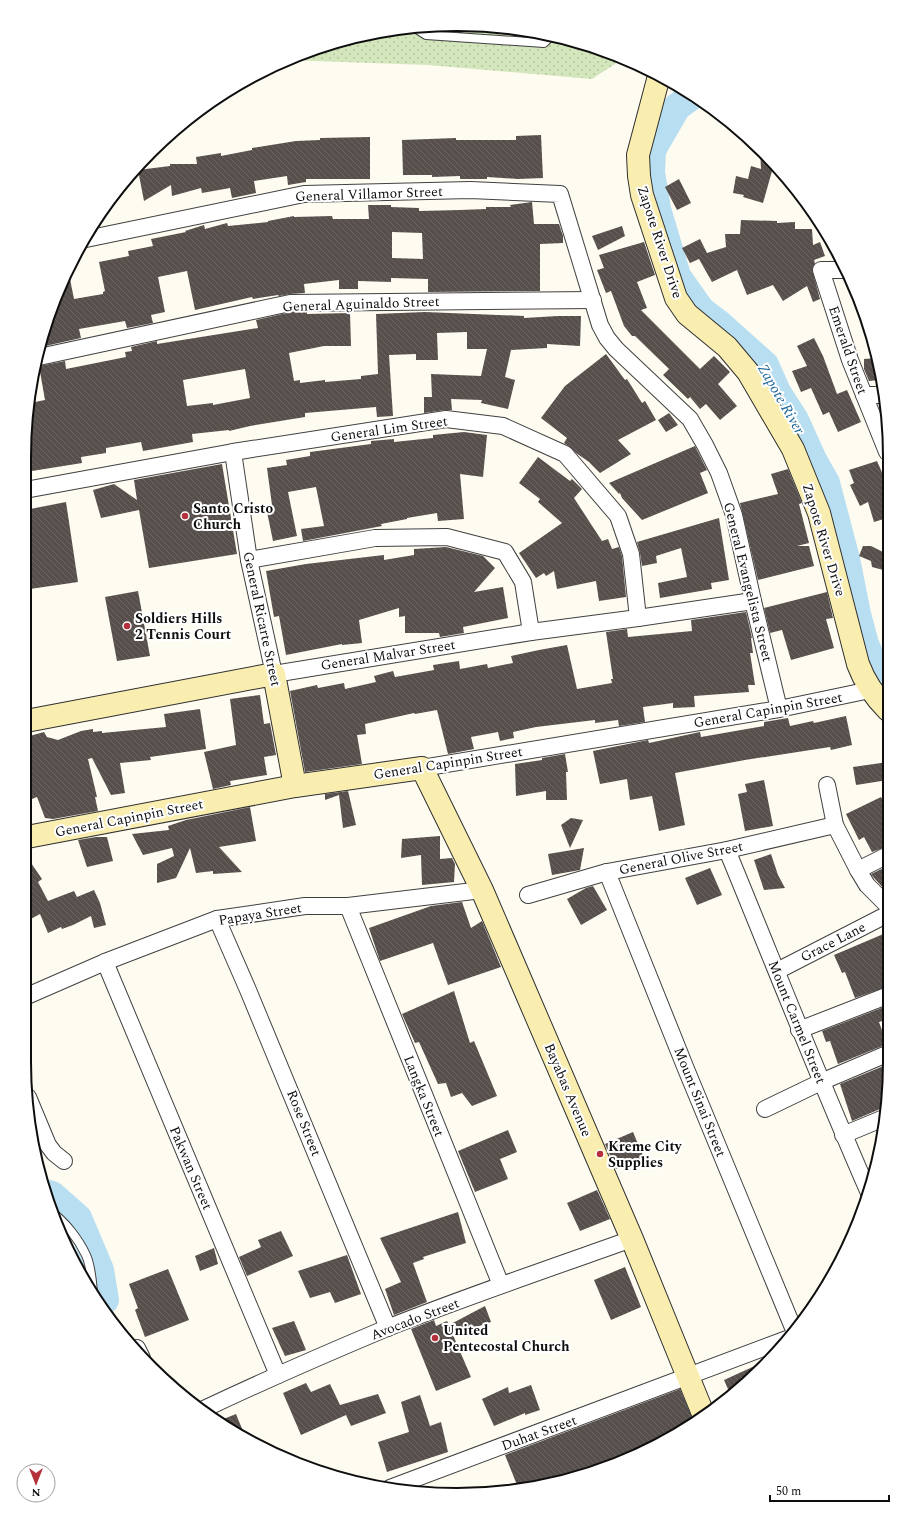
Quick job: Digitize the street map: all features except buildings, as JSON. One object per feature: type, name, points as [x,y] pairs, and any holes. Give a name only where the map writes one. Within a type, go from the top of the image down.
[{"type":"street","name":"Zapote River Drive","points":[[658,82],[638,155],[638,170],[642,195],[676,298],[687,314],[727,347],[748,372],[793,449],[819,513],[858,664],[863,678],[870,690],[883,704]]},
{"type":"street","name":"General Villamor Street","points":[[92,238],[304,194],[470,190],[560,194]]},
{"type":"street","name":"General Evangelista Street","points":[[560,194],[600,325],[607,338],[634,367],[690,419],[720,473],[734,515],[752,601],[779,709]]},
{"type":"street","name":"Emerald Street","points":[[839,270],[821,270],[850,360],[882,443]]},
{"type":"street","name":"General Aguinaldo Street","points":[[44,355],[290,303],[593,300]]},
{"type":"street","points":[[864,395],[878,395]]},
{"type":"street","name":"General Lim Street","points":[[31,489],[233,452],[446,419],[503,426],[565,454],[618,516],[631,554],[638,618]]},
{"type":"street","name":"General Ricarte Street","points":[[233,452],[249,560],[274,674],[295,786]]},
{"type":"street","points":[[249,560],[375,538],[448,537],[505,552],[523,582],[531,632]]},
{"type":"street","name":"General Malvar Street","points":[[31,717],[274,674],[531,632],[752,601]]},
{"type":"street","name":"General Capinpin Street","points":[[31,836],[295,786],[422,768],[779,709],[870,690]]},
{"type":"street","name":"Bayabas Avenue","points":[[422,768],[482,890],[632,1239],[702,1410]]},
{"type":"street","points":[[827,785],[835,825],[858,870],[868,885],[883,901]]},
{"type":"street","name":"General Olive Street","points":[[528,895],[607,872],[727,850],[835,825]]},
{"type":"street","name":"Mount Carmel Street","points":[[727,850],[777,971],[799,1030],[865,1183]]},
{"type":"street","points":[[858,870],[883,858]]},
{"type":"street","name":"Mount Sinai Street","points":[[607,872],[686,1069],[792,1325]]},
{"type":"street","name":"Papaya Street","points":[[31,994],[105,962],[217,919],[305,906],[348,906],[482,890]]},
{"type":"street","name":"Langka Street","points":[[348,906],[501,1285]]},
{"type":"street","name":"Grace Lane","points":[[777,971],[883,917]]},
{"type":"street","name":"Rose Street","points":[[217,919],[248,990],[388,1328]]},
{"type":"street","name":"Pakwan Street","points":[[105,962],[278,1375]]},
{"type":"street","points":[[799,1030],[883,997]]},
{"type":"street","points":[[765,1109],[821,1082],[883,1056]]},
{"type":"street","points":[[34,1112],[48,1145],[54,1153],[64,1161]]},
{"type":"street","points":[[843,1135],[879,1120]]},
{"type":"street","name":"Avocado Street","points":[[208,1407],[278,1375],[388,1328],[501,1285],[632,1239]]},
{"type":"street","name":"Duhat Street","points":[[401,1484],[777,1343]]},
{"type":"lane","points":[[422,33],[426,35],[544,43],[547,41]]},
{"type":"lane","points":[[62,1221],[86,1256],[90,1279]]},
{"type":"green space","points":[[457,31],[485,32],[540,39],[618,62],[592,79],[428,65],[301,61],[374,39],[429,32]]},
{"type":"waterway","name":"Zapote River","points":[[688,99],[677,107],[652,150],[651,172],[657,209],[677,276],[701,310],[718,323],[765,365],[777,392],[795,420],[813,460],[826,483],[846,559],[857,614],[865,644],[883,684]]},
{"type":"waterway","points":[[53,1196],[78,1218],[100,1270],[105,1300]]},
{"type":"place","name":"Santo Cristo Church","points":[[185,516]]},
{"type":"place","name":"Soldiers Hills 2 Tennis Court","points":[[127,626]]},
{"type":"place","name":"Kreme City Supplies","points":[[600,1154]]},
{"type":"place","name":"United Pentecostal Church","points":[[435,1338]]}]
